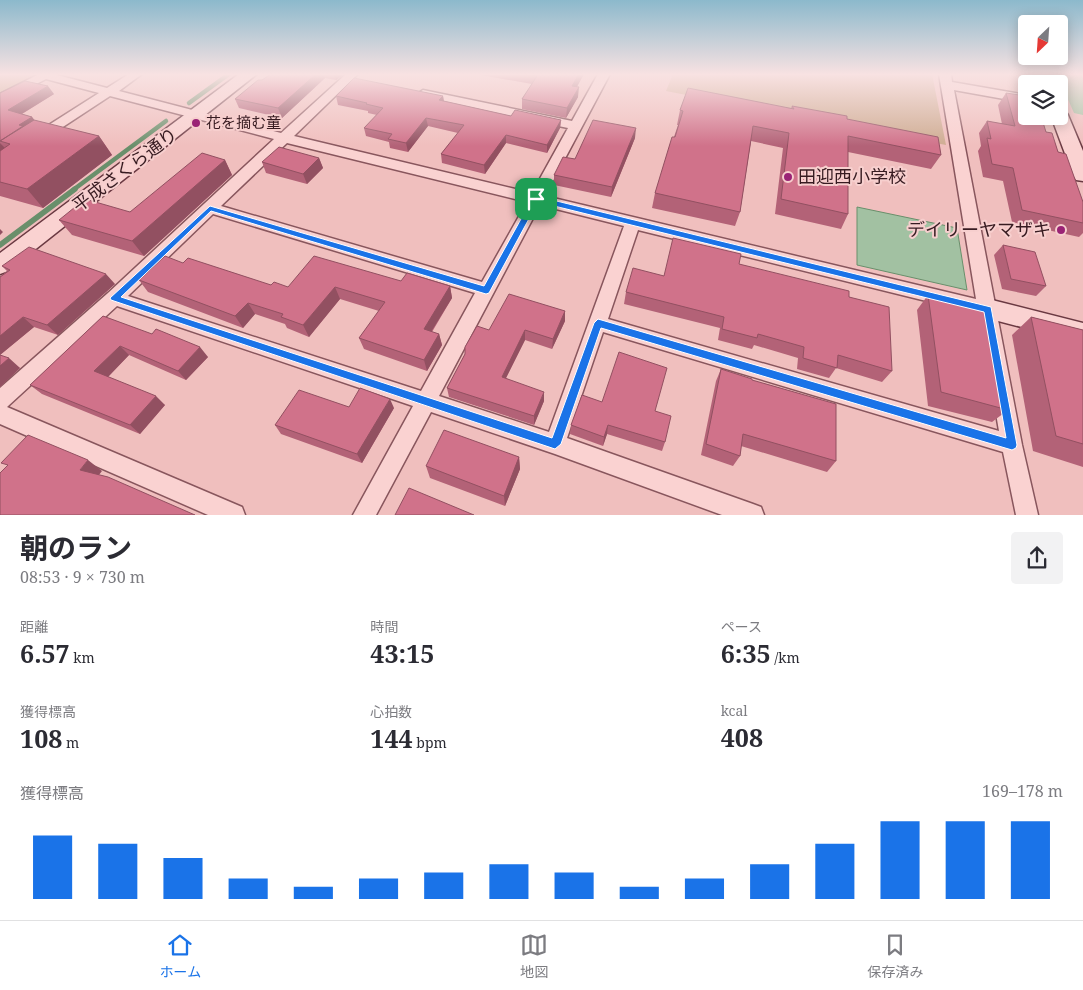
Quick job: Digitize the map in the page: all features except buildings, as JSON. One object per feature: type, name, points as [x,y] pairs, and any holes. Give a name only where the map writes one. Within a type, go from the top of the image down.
[{"type":"street","points":[[0,162],[99,98]]},
{"type":"street","points":[[131,98],[285,138],[1083,333]]},
{"type":"street","name":"平成さくら通り","points":[[0,265],[218,98]]},
{"type":"street","points":[[0,401],[114,298],[327,98]]},
{"type":"street","points":[[443,98],[575,126]]},
{"type":"street","points":[[364,515],[591,98]]},
{"type":"street","points":[[949,98],[1012,445],[1027,515]]},
{"type":"street","points":[[1063,125],[1083,175]]},
{"type":"street","points":[[210,208],[486,290]]},
{"type":"street","points":[[555,444],[633,222]]},
{"type":"street","points":[[114,298],[555,444],[753,515]]},
{"type":"street","points":[[598,323],[1012,445]]},
{"type":"street","points":[[0,414],[234,515]]},
{"type":"shaded area","points":[[702,98],[937,98],[946,145]]},
{"type":"shaded area","points":[[857,207],[957,228],[967,290],[857,265]]},
{"type":"waterway","points":[[189,103],[196,98]]},
{"type":"waterway","points":[[1079,98],[1083,107]]},
{"type":"waterway","points":[[73,190],[166,121]]},
{"type":"waterway","points":[[0,245],[75,189]]},
{"type":"place","name":"花を摘む童","points":[[196,123]]},
{"type":"place","name":"田迎西小学校","points":[[788,177]]},
{"type":"place","name":"デイリーヤマザキ","points":[[1061,230]]},
{"type":"route","points":[[536,199],[988,309],[1012,445],[598,323],[555,444],[114,298],[210,208],[486,290],[536,199]]}]
